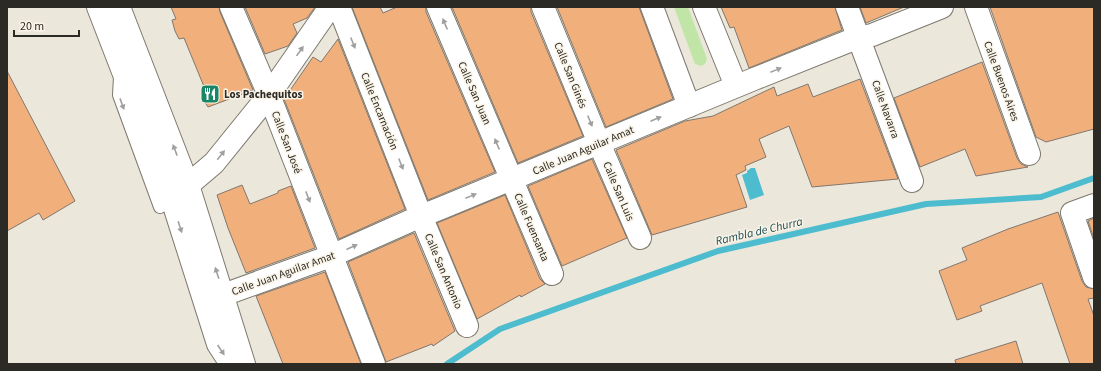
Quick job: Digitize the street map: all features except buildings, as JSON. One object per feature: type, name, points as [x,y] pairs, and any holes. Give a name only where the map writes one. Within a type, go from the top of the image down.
[{"type":"street","points":[[98,7],[172,199],[218,344],[231,364]]},
{"type":"street","points":[[119,7],[188,185],[244,364]]},
{"type":"street","name":"Calle San José","points":[[232,7],[269,95],[374,364]]},
{"type":"street","points":[[172,199],[214,163],[269,95],[330,7]]},
{"type":"street","name":"Calle Encarnación","points":[[339,7],[421,216]]},
{"type":"street","name":"Calle San Juan","points":[[438,7],[512,179]]},
{"type":"street","name":"Calle San Ginés","points":[[543,7],[599,143]]},
{"type":"street","points":[[652,7],[689,106]]},
{"type":"street","points":[[704,7],[736,86]]},
{"type":"street","name":"Calle Navarra","points":[[848,7],[912,181]]},
{"type":"street","name":"Calle Juan Aguilar Amat","points":[[223,295],[332,256],[421,216],[736,86],[859,37],[872,35],[942,7]]},
{"type":"street","name":"Calle Buenos Aires","points":[[976,7],[1029,154]]},
{"type":"street","name":"Calle San Luis","points":[[599,143],[640,238]]},
{"type":"street","name":"Calle Fuensanta","points":[[512,179],[552,274]]},
{"type":"street","points":[[1094,205],[1072,213],[1094,277]]},
{"type":"street","name":"Calle San Antonio","points":[[421,216],[467,326]]},
{"type":"green space","points":[[674,7],[688,7],[707,59],[705,64],[701,66],[695,64]]},
{"type":"water","points":[[751,168],[755,168],[764,195],[750,200],[742,175],[747,173],[747,171]]},
{"type":"waterway","name":"Rambla de Churra","points":[[447,364],[500,329],[718,251],[926,204],[1041,197],[1094,178]]},
{"type":"place","name":"Los Pachequitos","points":[[210,94]]}]
